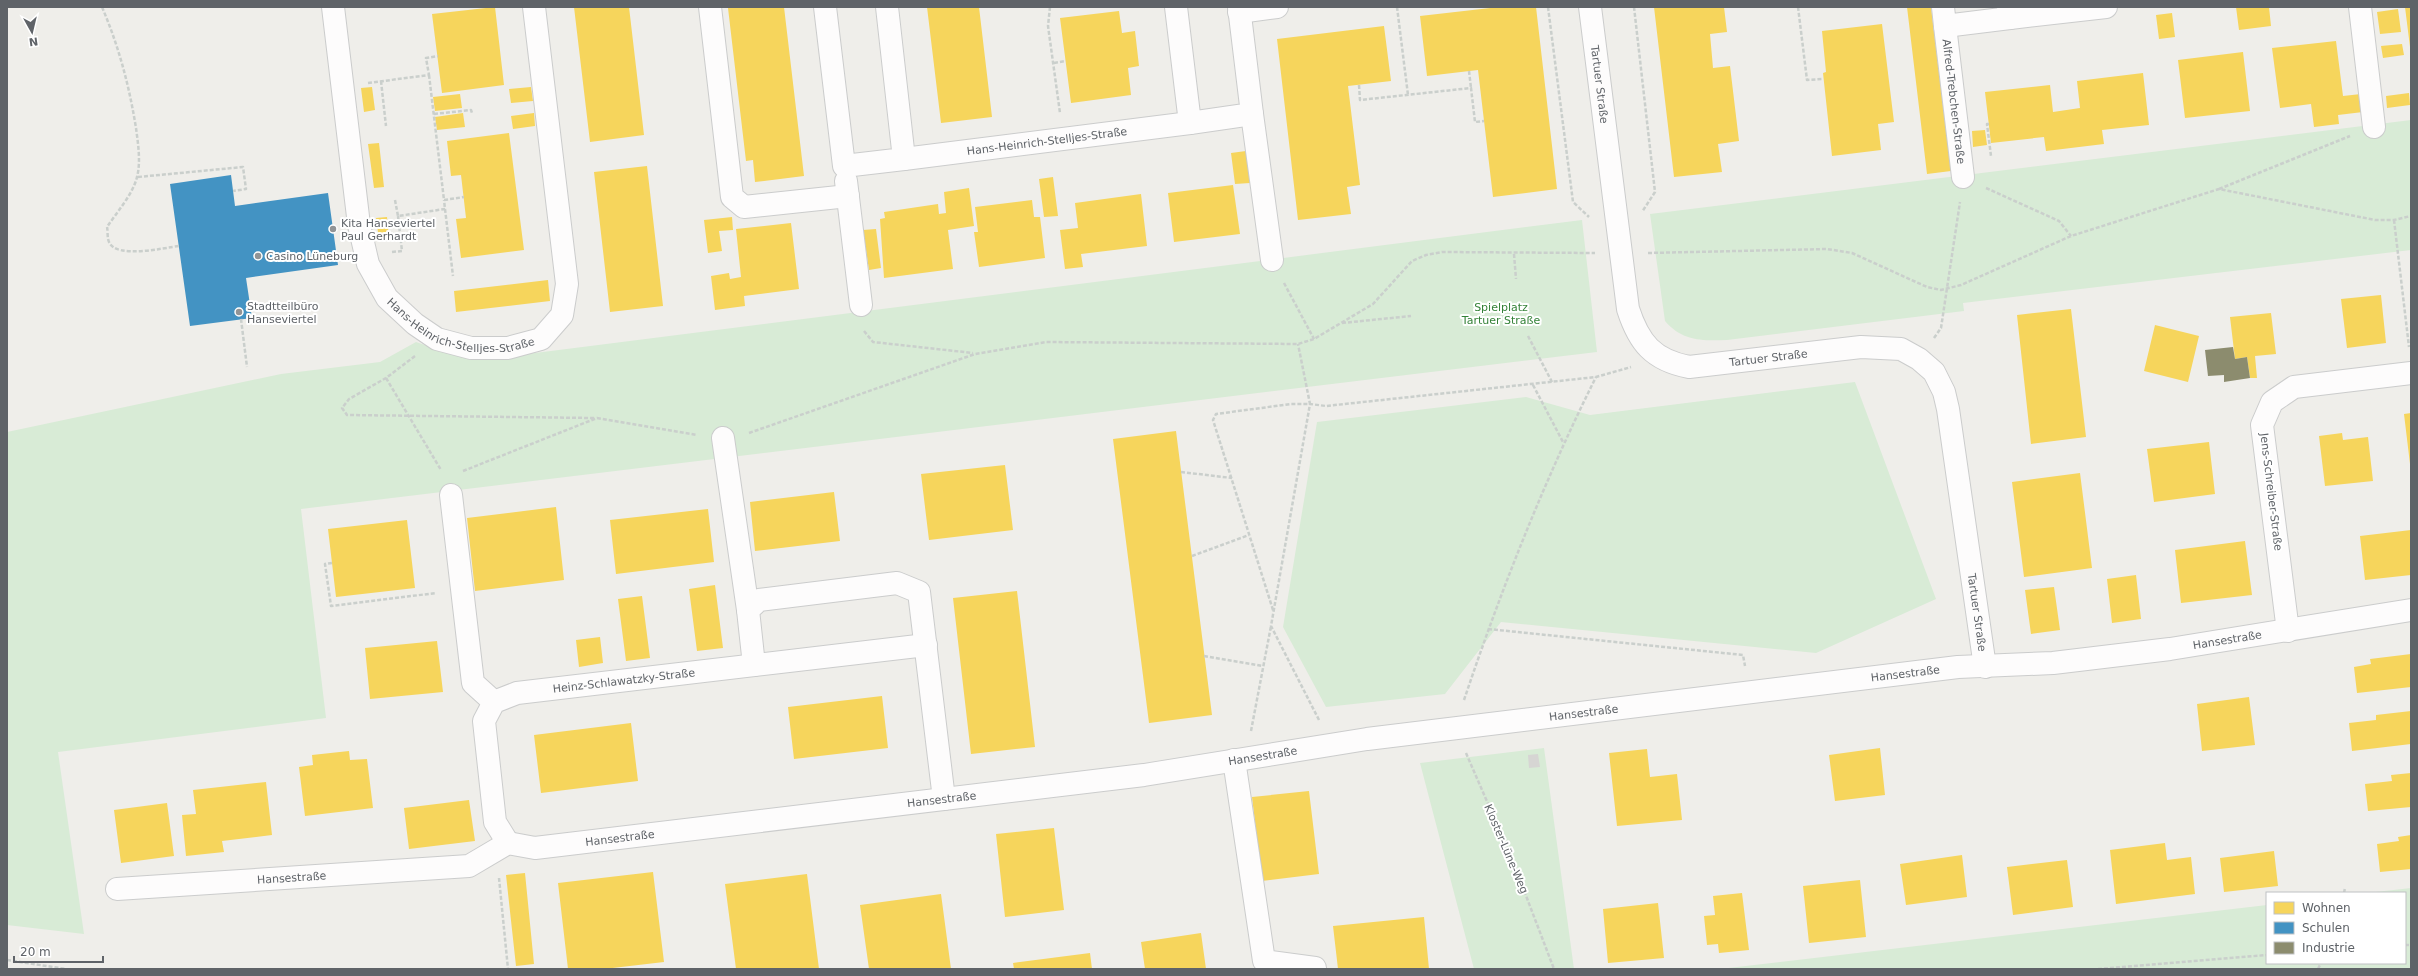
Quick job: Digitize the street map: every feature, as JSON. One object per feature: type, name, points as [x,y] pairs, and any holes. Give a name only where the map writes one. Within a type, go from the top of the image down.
[{"type":"street","name":"Hans-Heinrich-Stelljes-Straße","points":[[333,7],[360,226],[368,264],[387,298],[414,324],[437,339],[471,348],[508,348],[541,338],[562,315],[567,284],[534,7]]},
{"type":"street","points":[[710,7],[732,197],[744,207],[848,196]]},
{"type":"street","points":[[825,7],[861,305]]},
{"type":"street","points":[[886,7],[904,159]]},
{"type":"street","points":[[1176,7],[1190,123]]},
{"type":"street","points":[[1272,260],[1239,9],[1277,7]]},
{"type":"street","name":"Tartuer Straße","points":[[1590,7],[1628,309],[1638,334],[1653,353],[1674,364],[1689,367],[1861,347],[1900,349],[1919,359],[1939,380],[1948,409],[1985,667]]},
{"type":"street","name":"Alfred-Trebchen-Straße","points":[[1963,177],[1944,17],[2106,7]]},
{"type":"street","points":[[2360,7],[2374,127]]},
{"type":"street","name":"Hans-Heinrich-Stelljes-Straße","points":[[844,166],[1252,114]]},
{"type":"street","name":"Jens-Schreiber-Straße","points":[[2288,631],[2262,424],[2272,402],[2294,387],[2410,362]]},
{"type":"street","points":[[724,438],[748,610],[754,665]]},
{"type":"street","points":[[451,495],[473,683],[494,702],[484,721],[495,822],[508,843]]},
{"type":"street","points":[[748,610],[759,600],[896,583],[919,592],[944,799]]},
{"type":"street","name":"Hansestraße","points":[[117,889],[470,866],[508,843],[535,848],[1144,775],[1360,740],[1958,667],[2053,663],[2170,649],[2288,631],[2377,614],[2411,610]]},
{"type":"street","name":"Heinz-Schlawatzky-Straße","points":[[494,702],[517,693],[926,645]]},
{"type":"street","points":[[1244,759],[1264,961],[1315,968]]},
{"type":"path","points":[[102,7],[117,42],[130,89],[138,145],[137,177],[128,196],[107,226],[109,243],[118,251],[132,252],[179,246]]},
{"type":"path","points":[[1050,7],[1048,26],[1054,62],[1062,139]]},
{"type":"path","points":[[1398,7],[1408,95]]},
{"type":"path","points":[[1548,7],[1573,202],[1593,220]]},
{"type":"path","points":[[1634,7],[1655,192],[1639,216]]},
{"type":"path","points":[[1798,7],[1807,80],[1823,78]]},
{"type":"path","points":[[438,56],[426,58],[454,276]]},
{"type":"path","points":[[1054,62],[1066,61]]},
{"type":"path","points":[[1469,71],[1475,122],[1484,121]]},
{"type":"path","points":[[342,86],[429,75]]},
{"type":"path","points":[[381,81],[386,126]]},
{"type":"path","points":[[1358,84],[1360,100],[1471,88]]},
{"type":"path","points":[[434,114],[471,110],[472,114]]},
{"type":"path","points":[[1989,124],[1987,124],[1991,156]]},
{"type":"path","points":[[1621,253],[1827,249],[1852,254],[1927,287],[1948,289],[1961,285],[2071,236],[2218,190],[2374,127]]},
{"type":"path","points":[[137,177],[243,167],[246,189],[233,191]]},
{"type":"path","points":[[1919,359],[1940,328],[1948,289],[1963,177],[2059,221],[2071,236]]},
{"type":"path","points":[[2218,190],[2376,220],[2394,220],[2411,216]]},
{"type":"path","points":[[444,200],[464,197]]},
{"type":"path","points":[[395,200],[398,216],[445,209]]},
{"type":"path","points":[[2394,220],[2410,362]]},
{"type":"path","points":[[437,339],[386,378],[349,399],[342,408],[347,415],[358,417],[408,416],[597,418],[724,438],[746,434],[975,354],[1046,342],[1298,344],[1314,339],[1374,304],[1412,261],[1442,252],[1514,254],[1598,253],[1597,247]]},
{"type":"path","points":[[1514,254],[1516,279]]},
{"type":"path","points":[[1272,260],[1314,339]]},
{"type":"path","points":[[861,305],[864,333],[873,342],[975,354]]},
{"type":"path","points":[[1340,324],[1411,316]]},
{"type":"path","points":[[241,319],[247,367]]},
{"type":"path","points":[[1273,610],[1213,420],[1216,414],[1291,404],[1326,406],[1552,382],[1528,336]]},
{"type":"path","points":[[1244,759],[1251,732],[1271,626],[1310,404],[1298,344]]},
{"type":"path","name":"Kloster-Lüne-Weg","points":[[1552,382],[1596,377],[1563,442],[1488,629],[1462,705],[1462,728],[1466,757],[1512,859],[1554,969]]},
{"type":"path","points":[[386,378],[443,474]]},
{"type":"path","points":[[1532,384],[1563,442]]},
{"type":"path","points":[[461,473],[597,418]]},
{"type":"path","points":[[1181,472],[1232,478]]},
{"type":"path","points":[[1192,556],[1250,536]]},
{"type":"path","points":[[332,563],[325,564],[331,606],[462,590]]},
{"type":"path","points":[[1271,626],[1321,723]]},
{"type":"path","points":[[1488,629],[1743,655],[1748,693]]},
{"type":"path","points":[[1204,656],[1263,666]]},
{"type":"path","points":[[508,843],[499,874],[508,969]]},
{"type":"path","points":[[2344,892],[2345,888]]},
{"type":"path","points":[[2098,969],[2266,955]]},
{"type":"path","points":[[7,960],[66,969]]},
{"type":"green space","points":[[2411,120],[2411,250],[1963,303],[1964,311],[1727,340],[1701,340],[1685,336],[1678,333],[1665,321],[1650,214]]},
{"type":"green space","name":"Spielplatz Tartuer Straße","points":[[1582,220],[1597,352],[301,509],[326,718],[58,752],[84,934],[7,925],[7,432],[281,374],[380,362],[416,342],[457,356],[484,358],[535,353]]},
{"type":"green space","points":[[1855,382],[1936,599],[1816,653],[1501,622],[1445,694],[1326,707],[1283,627],[1317,422],[1526,397],[1590,415]]},
{"type":"green space","points":[[1544,748],[1574,969],[1474,969],[1420,763]]},
{"type":"green space","points":[[2411,888],[2411,969],[1720,969],[2266,905],[2266,964],[2406,964],[2406,892],[2376,892]]},
{"type":"building: Wohnen","points":[[495,7],[504,85],[442,93],[432,14]]},
{"type":"building: Wohnen","points":[[574,7],[629,7],[644,135],[590,142]]},
{"type":"building: Wohnen","points":[[784,7],[804,176],[755,182],[753,160],[746,161],[728,8]]},
{"type":"building: Wohnen","points":[[927,7],[979,7],[992,117],[941,123]]},
{"type":"building: Wohnen","points":[[1499,7],[1536,7],[1557,189],[1493,197],[1478,70],[1427,76],[1420,16]]},
{"type":"building: Wohnen","points":[[1654,7],[1724,7],[1727,32],[1710,34],[1713,68],[1730,66],[1739,141],[1718,144],[1722,172],[1674,177]]},
{"type":"building: Wohnen","points":[[1907,7],[1931,7],[1951,171],[1927,174]]},
{"type":"building: Wohnen","points":[[2236,7],[2269,7],[2271,26],[2239,30]]},
{"type":"building: Wohnen","points":[[2405,7],[2411,7],[2411,47],[2410,47]]},
{"type":"building: Wohnen","points":[[2398,9],[2401,32],[2380,34],[2377,12]]},
{"type":"building: Wohnen","points":[[1119,11],[1122,33],[1135,31],[1139,66],[1128,68],[1131,95],[1071,103],[1060,18]]},
{"type":"building: Wohnen","points":[[2172,13],[2175,37],[2159,39],[2156,15]]},
{"type":"building: Wohnen","points":[[1882,24],[1894,122],[1878,124],[1881,150],[1832,156],[1823,73],[1826,72],[1822,31]]},
{"type":"building: Wohnen","points":[[1384,26],[1391,81],[1348,86],[1360,185],[1347,187],[1351,214],[1298,220],[1277,39]]},
{"type":"building: Wohnen","points":[[2336,41],[2343,96],[2361,94],[2363,112],[2338,115],[2339,124],[2314,127],[2311,104],[2280,108],[2272,48]]},
{"type":"building: Wohnen","points":[[2402,44],[2404,55],[2383,58],[2381,46]]},
{"type":"building: Wohnen","points":[[2243,52],[2250,111],[2185,118],[2178,60]]},
{"type":"building: Wohnen","points":[[2143,73],[2149,125],[2102,130],[2104,144],[2046,151],[2044,137],[1991,143],[1985,92],[2050,85],[2053,112],[2080,108],[2077,81]]},
{"type":"building: Wohnen","points":[[372,87],[375,110],[364,112],[361,88]]},
{"type":"building: Wohnen","points":[[531,87],[533,101],[511,103],[509,89]]},
{"type":"building: Wohnen","points":[[2409,93],[2410,105],[2387,108],[2386,96]]},
{"type":"building: Wohnen","points":[[460,94],[462,108],[435,111],[433,97]]},
{"type":"building: Wohnen","points":[[463,113],[465,127],[437,130],[435,117]]},
{"type":"building: Wohnen","points":[[534,113],[535,126],[513,129],[511,116]]},
{"type":"building: Wohnen","points":[[1985,130],[1987,145],[1973,147],[1972,131]]},
{"type":"building: Wohnen","points":[[509,133],[524,250],[461,258],[456,219],[466,218],[461,175],[451,176],[447,141]]},
{"type":"building: Wohnen","points":[[379,143],[384,187],[374,188],[368,144]]},
{"type":"building: Wohnen","points":[[1246,151],[1250,183],[1235,184],[1231,153]]},
{"type":"building: Wohnen","points":[[647,166],[663,306],[610,312],[594,172]]},
{"type":"building: Wohnen","points":[[1053,177],[1058,216],[1044,217],[1039,179]]},
{"type":"building: Wohnen","points":[[1233,185],[1240,234],[1174,242],[1168,193]]},
{"type":"building: Wohnen","points":[[969,188],[974,226],[948,230],[953,269],[884,278],[880,219],[885,218],[884,212],[938,204],[939,214],[946,213],[944,192]]},
{"type":"building: Wohnen","points":[[1141,194],[1147,246],[1081,254],[1083,267],[1065,269],[1060,230],[1078,228],[1075,203]]},
{"type":"building: Wohnen","points":[[1032,200],[1034,217],[1040,217],[1045,258],[979,267],[974,232],[978,232],[975,207]]},
{"type":"building: Wohnen","points":[[387,217],[389,238],[379,239],[376,218]]},
{"type":"building: Wohnen","points":[[732,217],[733,230],[719,231],[722,251],[708,253],[704,220]]},
{"type":"building: Wohnen","points":[[791,223],[799,289],[744,296],[745,306],[715,310],[711,276],[729,273],[730,279],[741,277],[736,229]]},
{"type":"building: Wohnen","points":[[876,229],[881,268],[869,270],[863,230]]},
{"type":"building: Wohnen","points":[[548,280],[550,301],[456,312],[454,291]]},
{"type":"building: Wohnen","points":[[2381,295],[2386,343],[2347,348],[2341,299]]},
{"type":"building: Wohnen","points":[[2071,309],[2086,437],[2031,444],[2017,315]]},
{"type":"building: Wohnen","points":[[2271,313],[2276,354],[2255,356],[2257,378],[2250,378],[2247,357],[2235,359],[2230,317]]},
{"type":"building: Wohnen","points":[[2155,325],[2199,336],[2188,382],[2144,371]]},
{"type":"building: Wohnen","points":[[2411,413],[2411,464],[2410,464],[2404,414]]},
{"type":"building: Wohnen","points":[[1176,431],[1212,715],[1149,723],[1113,439]]},
{"type":"building: Wohnen","points":[[2342,433],[2343,440],[2368,437],[2373,481],[2325,486],[2319,436]]},
{"type":"building: Wohnen","points":[[2209,442],[2215,494],[2154,502],[2147,449]]},
{"type":"building: Wohnen","points":[[1005,465],[1013,530],[929,540],[921,474]]},
{"type":"building: Wohnen","points":[[2080,473],[2092,568],[2024,577],[2012,482]]},
{"type":"building: Wohnen","points":[[834,492],[840,541],[755,551],[750,502]]},
{"type":"building: Wohnen","points":[[556,507],[564,580],[475,591],[467,518]]},
{"type":"building: Wohnen","points":[[708,509],[714,562],[616,574],[610,520]]},
{"type":"building: Wohnen","points":[[407,520],[415,588],[336,597],[328,529]]},
{"type":"building: Wohnen","points":[[2411,530],[2411,575],[2365,580],[2360,536]]},
{"type":"building: Wohnen","points":[[2245,541],[2252,595],[2181,603],[2175,550]]},
{"type":"building: Wohnen","points":[[2136,575],[2141,619],[2112,623],[2107,579]]},
{"type":"building: Wohnen","points":[[715,585],[723,648],[697,651],[689,589]]},
{"type":"building: Wohnen","points":[[2054,587],[2060,630],[2031,634],[2025,590]]},
{"type":"building: Wohnen","points":[[1017,591],[1035,747],[971,754],[953,598]]},
{"type":"building: Wohnen","points":[[642,596],[650,658],[626,661],[618,599]]},
{"type":"building: Wohnen","points":[[600,637],[603,663],[579,667],[576,640]]},
{"type":"building: Wohnen","points":[[437,641],[443,692],[370,699],[365,648]]},
{"type":"building: Wohnen","points":[[2411,654],[2411,687],[2357,693],[2354,667],[2371,664],[2370,659]]},
{"type":"building: Wohnen","points":[[882,696],[888,748],[794,759],[788,707]]},
{"type":"building: Wohnen","points":[[2249,697],[2255,745],[2202,751],[2197,704]]},
{"type":"building: Wohnen","points":[[2411,711],[2411,744],[2352,751],[2349,723],[2376,720],[2376,715]]},
{"type":"building: Wohnen","points":[[631,723],[638,781],[541,793],[534,735]]},
{"type":"building: Wohnen","points":[[1880,748],[1885,795],[1835,801],[1829,755]]},
{"type":"building: Wohnen","points":[[1647,749],[1650,777],[1677,774],[1682,820],[1617,826],[1609,753]]},
{"type":"building: Wohnen","points":[[349,751],[350,760],[367,759],[373,808],[305,816],[299,767],[313,765],[312,755]]},
{"type":"building: Wohnen","points":[[2411,773],[2411,807],[2368,811],[2365,784],[2392,781],[2391,775]]},
{"type":"building: Wohnen","points":[[266,782],[272,835],[222,841],[224,852],[186,856],[182,815],[196,814],[193,790]]},
{"type":"building: Wohnen","points":[[1309,791],[1319,874],[1262,881],[1252,797]]},
{"type":"building: Wohnen","points":[[469,800],[475,841],[409,849],[404,808]]},
{"type":"building: Wohnen","points":[[167,803],[174,856],[121,863],[114,810]]},
{"type":"building: Wohnen","points":[[1054,828],[1064,910],[1005,917],[996,834]]},
{"type":"building: Wohnen","points":[[2411,835],[2411,869],[2380,872],[2377,844],[2399,841],[2398,837]]},
{"type":"building: Wohnen","points":[[2165,843],[2167,860],[2191,857],[2195,894],[2116,904],[2110,850]]},
{"type":"building: Wohnen","points":[[2274,851],[2278,886],[2224,892],[2220,858]]},
{"type":"building: Wohnen","points":[[1962,855],[1967,897],[1906,905],[1900,864]]},
{"type":"building: Wohnen","points":[[2067,860],[2073,907],[2013,915],[2007,867]]},
{"type":"building: Wohnen","points":[[653,872],[664,962],[604,969],[568,969],[558,883]]},
{"type":"building: Wohnen","points":[[525,873],[534,964],[516,966],[506,875]]},
{"type":"building: Wohnen","points":[[807,874],[819,969],[736,969],[725,884]]},
{"type":"building: Wohnen","points":[[1860,880],[1866,937],[1809,943],[1803,886]]},
{"type":"building: Wohnen","points":[[1742,893],[1749,950],[1719,953],[1718,944],[1707,945],[1704,916],[1715,915],[1713,896]]},
{"type":"building: Wohnen","points":[[941,894],[951,969],[869,969],[860,905]]},
{"type":"building: Wohnen","points":[[1658,903],[1664,958],[1608,963],[1603,909]]},
{"type":"building: Wohnen","points":[[1424,917],[1429,969],[1338,969],[1333,926]]},
{"type":"building: Wohnen","points":[[1201,933],[1206,969],[1145,969],[1141,942]]},
{"type":"building: Wohnen","points":[[1090,953],[1092,969],[1014,969],[1013,963]]},
{"type":"building: Schulen","name":"Casino Lüneburg","points":[[231,175],[235,206],[328,193],[338,265],[246,278],[252,318],[190,326],[170,184]]},
{"type":"building: Industrie","points":[[2233,347],[2235,359],[2247,357],[2250,378],[2224,382],[2224,375],[2208,376],[2205,350]]},
{"type":"building: Sonstige","points":[[1538,754],[1540,767],[1529,768],[1528,755]]},
{"type":"place","name":"Kita Hanseviertel Paul Gerhardt","points":[[333,229]]},
{"type":"place","name":"Casino Lüneburg","points":[[258,256]]},
{"type":"place","name":"Stadtteilbüro Hanseviertel","points":[[239,312]]}]
